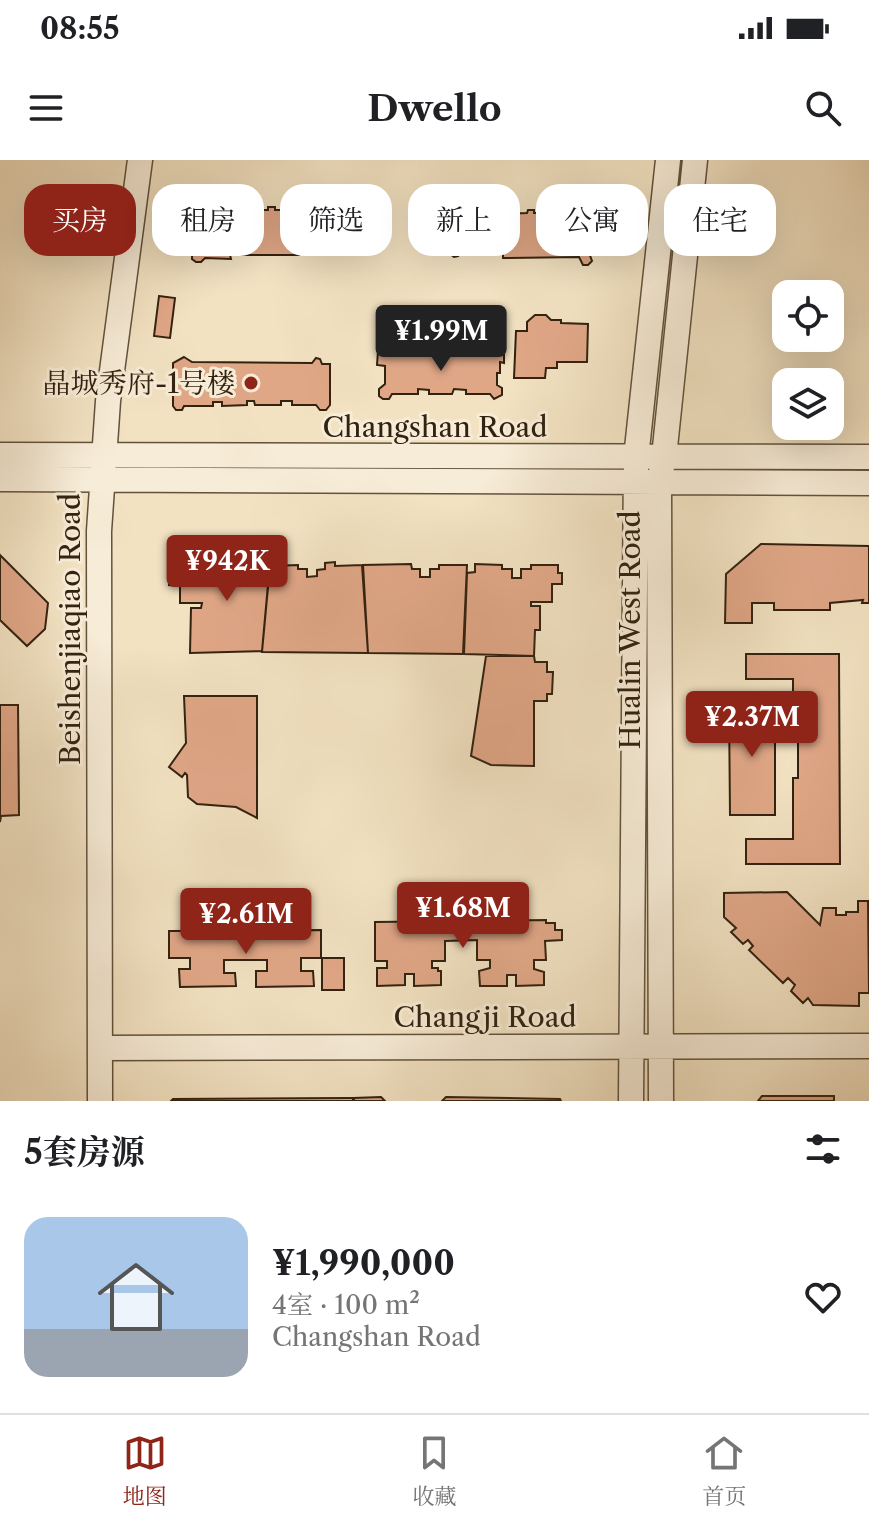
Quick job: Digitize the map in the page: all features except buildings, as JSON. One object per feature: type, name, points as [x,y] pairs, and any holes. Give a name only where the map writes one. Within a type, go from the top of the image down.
[{"type":"street","name":"Beishenjiaqiao Road","points":[[100,1101],[99,531],[102,467],[140,160]]},
{"type":"street","name":"Hualin West Road","points":[[631,1101],[644,474],[668,160]]},
{"type":"street","points":[[664,457],[695,160]]},
{"type":"street","name":"Changshan Road","points":[[0,455],[102,467],[644,474],[869,483]]},
{"type":"street","name":"Changshan Road","points":[[644,474],[664,457],[869,457]]},
{"type":"street","name":"Changshan Road","points":[[0,479],[102,467]]},
{"type":"street","name":"Hualin West Road","points":[[644,474],[662,1046],[661,1101]]},
{"type":"street","name":"Changji Road","points":[[101,1048],[869,1046]]},
{"type":"place","name":"晶城秀府-1号楼","points":[[251,383]]}]
